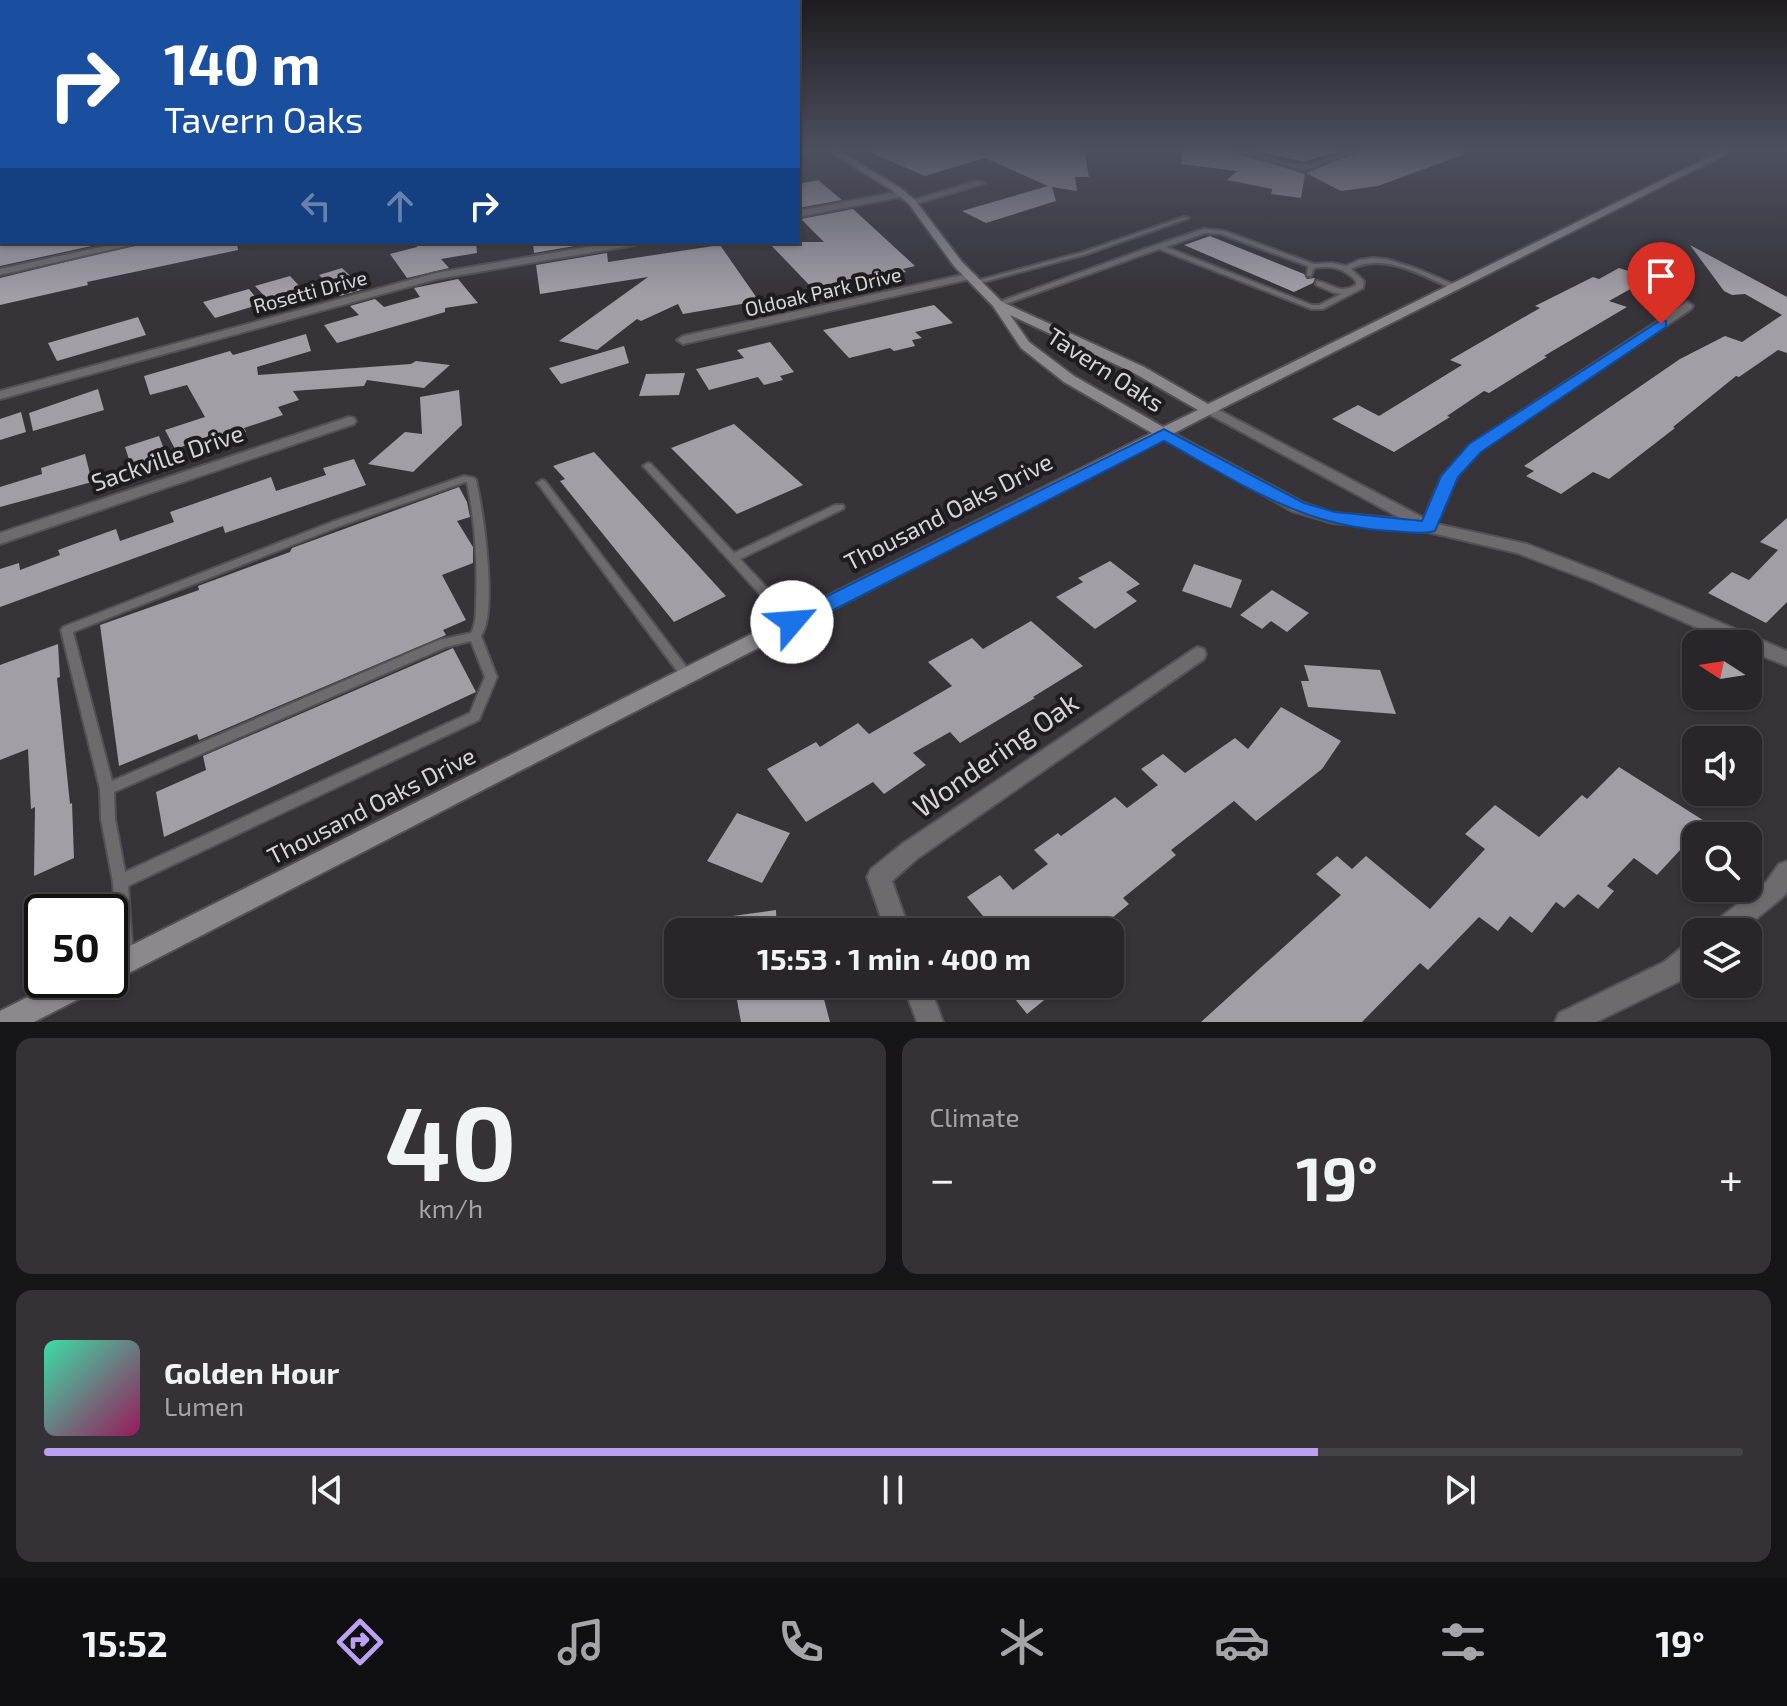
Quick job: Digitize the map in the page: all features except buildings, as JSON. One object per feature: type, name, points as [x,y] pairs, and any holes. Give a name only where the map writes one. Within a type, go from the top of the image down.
[{"type":"main road","name":"Tavern Oaks","points":[[908,199],[997,304],[1025,345],[1069,379],[1164,434]]},
{"type":"main road","name":"Thousand Oaks Drive","points":[[128,960],[1208,410],[1633,199]]},
{"type":"main road","name":"Tavern Oaks","points":[[997,304],[1139,370],[1208,410]]},
{"type":"main road","points":[[7,1022],[54,998]]},
{"type":"street","points":[[800,214],[878,199]]},
{"type":"street","points":[[912,202],[924,199]]},
{"type":"street","points":[[0,272],[130,244]]},
{"type":"street","name":"Rosetti Drive","points":[[0,395],[436,276],[623,244]]},
{"type":"street","name":"Oldoak Park Drive","points":[[683,340],[974,279]]},
{"type":"street","points":[[1428,527],[1450,476],[1475,448],[1687,306]]},
{"type":"street","name":"Tavern Oaks","points":[[1208,410],[1428,527]]},
{"type":"street","name":"Sackville Drive","points":[[0,539],[349,421]]},
{"type":"street","name":"Tavern Oaks","points":[[1164,434],[1298,507],[1333,518],[1378,525],[1428,527],[1521,548],[1597,577],[1787,659]]},
{"type":"street","name":"Wondering Oak","points":[[893,918],[879,877],[910,851],[1197,654]]},
{"type":"street","points":[[1739,918],[1775,889],[1787,872]]},
{"type":"street","points":[[1568,1022],[1673,971],[1682,964]]},
{"type":"street","points":[[921,998],[930,1022]]},
{"type":"lane","points":[[974,279],[1085,253],[1186,218]]},
{"type":"lane","points":[[997,304],[1198,232],[1213,231],[1313,266],[1347,268],[1356,261],[1380,260],[1456,287]]},
{"type":"lane","points":[[1158,246],[1307,306],[1320,307],[1360,286],[1360,281],[1347,268]]},
{"type":"lane","points":[[1309,275],[1313,266]]},
{"type":"lane","points":[[1319,283],[1332,290],[1350,292]]},
{"type":"lane","points":[[648,466],[792,622]]},
{"type":"lane","points":[[107,789],[443,643],[475,636],[480,629],[484,582],[480,516],[471,480],[464,479],[336,524],[67,630],[107,789],[108,819],[120,894]]},
{"type":"lane","points":[[542,483],[687,676]]},
{"type":"lane","points":[[733,558],[839,507]]},
{"type":"lane","points":[[120,882],[475,716],[491,677],[475,636]]},
{"type":"route","points":[[792,622],[1164,434],[1298,507],[1333,518],[1378,525],[1428,527],[1450,476],[1475,448],[1661,324]]}]
